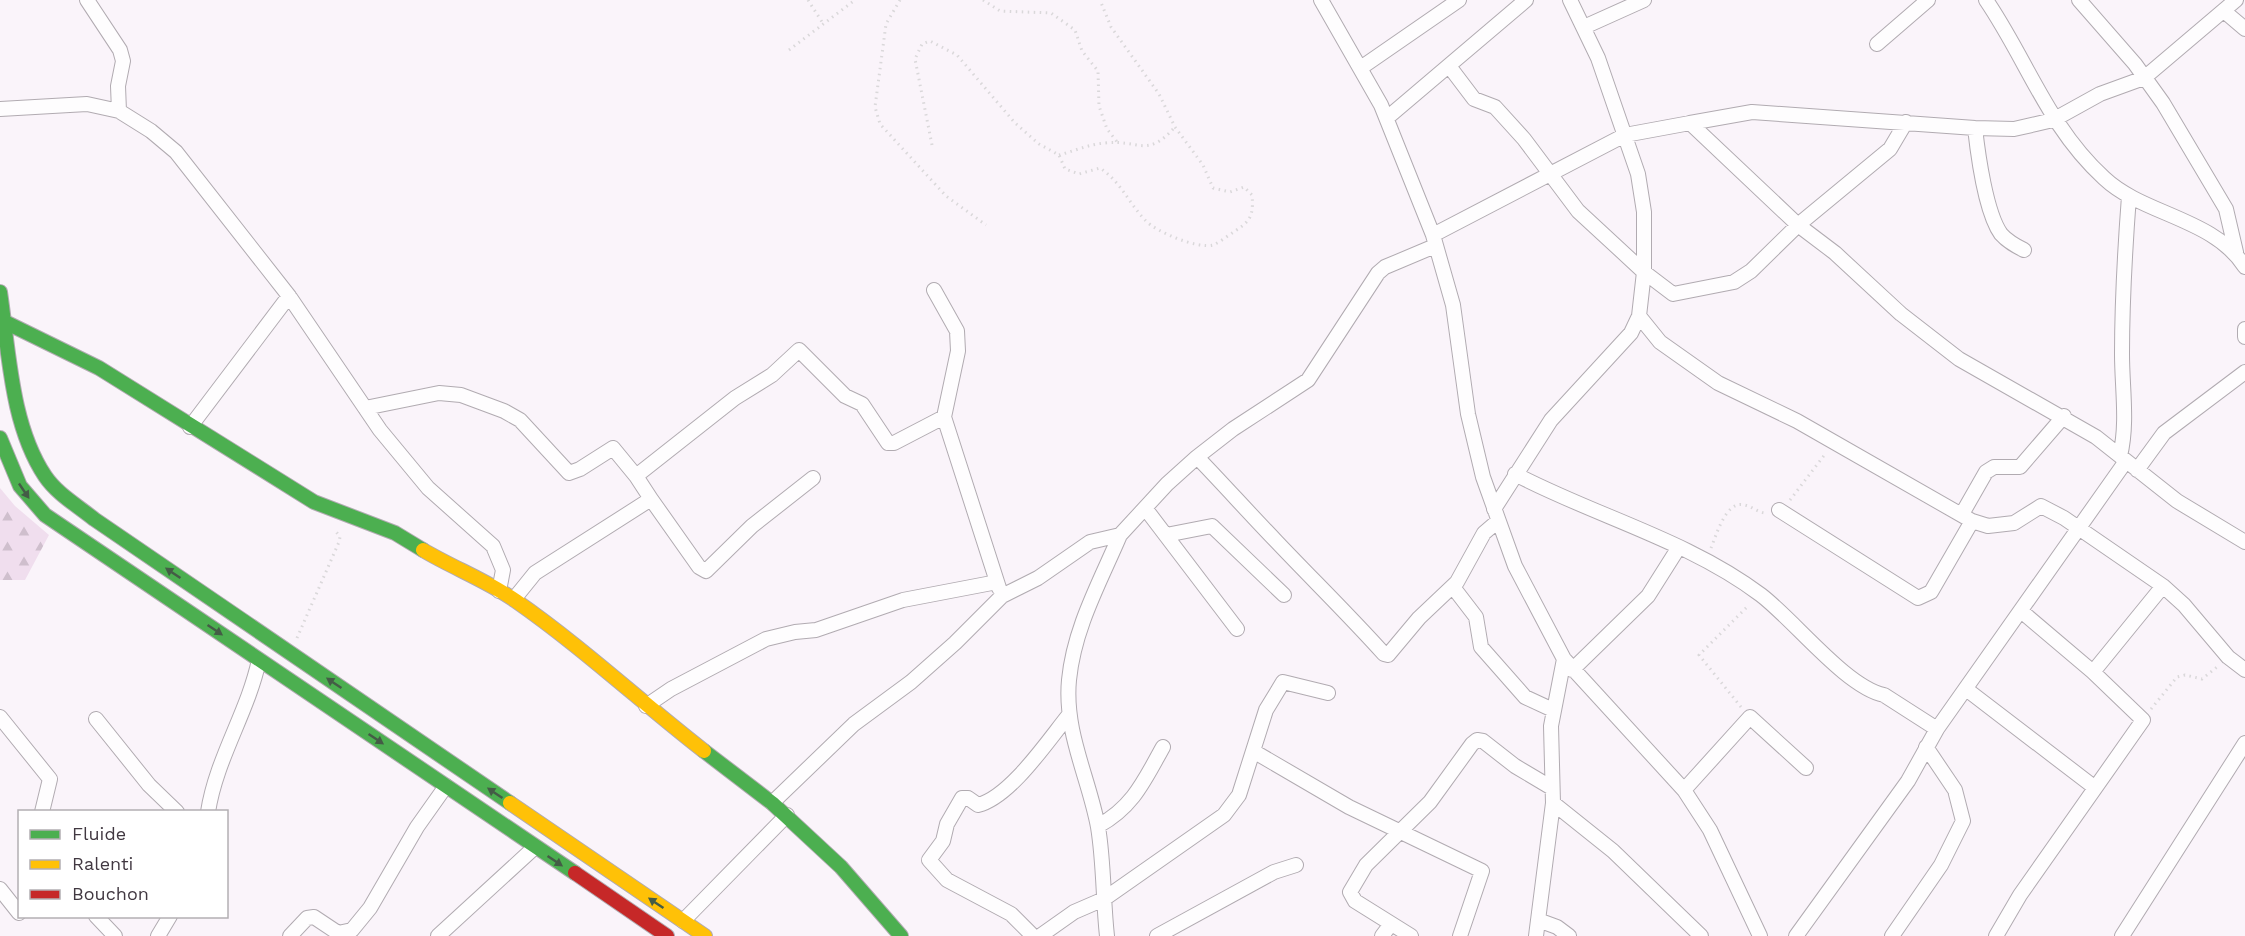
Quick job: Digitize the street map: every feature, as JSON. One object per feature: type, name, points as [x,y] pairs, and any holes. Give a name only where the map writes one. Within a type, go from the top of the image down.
[{"type":"street","points":[[87,0],[120,50],[123,61],[118,86],[119,111]]},
{"type":"street","points":[[1362,67],[1458,0]]},
{"type":"street","points":[[1387,118],[1526,0]]},
{"type":"street","points":[[1197,457],[1257,518],[1274,540],[1341,605],[1384,654],[1391,654],[1419,618],[1453,587],[1496,515],[1515,474],[1551,420],[1631,333],[1639,316],[1644,272],[1644,212],[1638,174],[1584,27],[1570,0]]},
{"type":"street","points":[[1584,27],[1644,0]]},
{"type":"street","points":[[1877,44],[1928,0]]},
{"type":"street","points":[[1986,0],[2053,120],[2103,178],[2129,196],[2196,226],[2236,252]]},
{"type":"street","points":[[2079,0],[2163,103],[2221,199],[2229,218],[2236,252],[2245,267]]},
{"type":"street","points":[[1107,936],[1098,826],[1068,716],[1069,680],[1077,638],[1091,598],[1120,535],[1197,457],[1233,429],[1308,380],[1384,267],[1625,135],[1752,112],[1975,128],[2014,129],[2053,120],[2100,94],[2144,78],[2225,12],[2236,0]]},
{"type":"street","points":[[1325,1],[1345,45],[1362,67],[1387,118],[1434,240],[1453,305],[1468,414],[1496,515],[1535,609],[1568,664],[1684,790],[1710,830],[1760,936]]},
{"type":"street","points":[[2225,12],[2245,29]]},
{"type":"street","points":[[1449,66],[1474,99],[1495,107],[1552,174],[1578,211],[1644,272],[1673,294],[1734,282],[1751,271],[1798,225],[1890,149],[1905,122]]},
{"type":"street","points":[[0,108],[87,104],[119,111],[151,131],[176,152],[289,296],[365,408],[428,488],[494,546],[503,570],[499,591]]},
{"type":"street","points":[[1690,123],[1798,225],[1835,253],[1901,314],[1959,358],[2064,416],[2177,501],[2245,542]]},
{"type":"street","points":[[1975,128],[1978,158],[1995,225],[2010,243],[2024,250]]},
{"type":"street","points":[[2128,462],[2125,425],[2123,276],[2129,196]]},
{"type":"street","points":[[934,290],[957,331],[958,351],[944,417],[1002,596]]},
{"type":"street","points":[[0,291],[23,424],[36,459],[57,489],[93,519],[705,936]]},
{"type":"street","points":[[190,427],[289,296]]},
{"type":"street","points":[[1639,316],[1660,342],[1718,383],[1797,421],[1966,517],[1988,526],[2014,523],[2041,506],[2079,528],[2163,586],[2184,604],[2228,657],[2245,670]]},
{"type":"street","points":[[5,322],[91,363],[190,427],[314,502],[395,533],[514,599],[564,636],[646,706],[787,815],[841,867],[901,936]]},
{"type":"street","points":[[2245,329],[2245,337]]},
{"type":"street","points":[[636,476],[726,405],[772,375],[799,350],[845,396],[862,404],[888,443],[894,443],[944,417]]},
{"type":"street","points":[[1796,936],[1908,781],[1937,729],[2128,462],[2245,372]]},
{"type":"street","points":[[365,408],[439,393],[461,395],[504,411],[520,420],[569,472],[580,470],[608,449],[614,448],[699,567],[706,571],[752,526],[813,478]]},
{"type":"street","points":[[1779,510],[1918,598],[1930,592],[1986,472],[1994,467],[2020,466],[2064,416]]},
{"type":"street","points":[[0,438],[20,486],[37,509],[667,936]]},
{"type":"street","points":[[1515,474],[1556,495],[1705,559],[1760,594],[1850,678],[1874,693],[1884,695],[1937,729]]},
{"type":"street","points":[[514,599],[535,573],[651,500]]},
{"type":"street","points":[[1145,508],[1237,629]]},
{"type":"street","points":[[1166,535],[1212,526],[1284,595]]},
{"type":"street","points":[[772,803],[854,724],[911,682],[955,643],[1002,596],[1038,578],[1090,542],[1120,535]]},
{"type":"street","points":[[1536,936],[1553,803],[1553,710],[1568,664],[1648,596],[1679,547]]},
{"type":"street","points":[[646,706],[671,689],[766,639],[816,630],[903,600],[997,582]]},
{"type":"street","points":[[2093,672],[2163,586]]},
{"type":"street","points":[[1453,587],[1476,616],[1479,625],[1478,640],[1487,654],[1525,697],[1553,710]]},
{"type":"street","points":[[1995,936],[2020,895],[2143,720],[2093,672],[2021,611]]},
{"type":"street","points":[[208,810],[214,786],[250,697],[259,660]]},
{"type":"street","points":[[1040,936],[1074,912],[1104,898],[1224,815],[1239,795],[1266,710],[1283,682],[1328,693]]},
{"type":"street","points":[[1966,689],[2094,788]]},
{"type":"street","points":[[1033,936],[1011,914],[947,880],[929,860],[943,841],[947,824],[962,798],[968,798],[978,805],[985,803],[1012,783],[1068,716]]},
{"type":"street","points":[[0,717],[50,779],[42,810]]},
{"type":"street","points":[[1684,790],[1750,717],[1806,768]]},
{"type":"street","points":[[96,719],[150,785],[175,810]]},
{"type":"street","points":[[1411,936],[1355,901],[1350,892],[1366,866],[1430,802],[1477,740],[1483,741],[1515,766],[1552,788]]},
{"type":"street","points":[[2122,936],[2245,743]]},
{"type":"street","points":[[1098,826],[1111,819],[1136,796],[1162,747]]},
{"type":"street","points":[[1892,936],[1941,865],[1963,821],[1955,790],[1926,747]]},
{"type":"street","points":[[1253,751],[1400,834],[1482,871],[1460,936]]},
{"type":"street","points":[[290,936],[307,918],[314,917],[338,933],[352,930],[370,908],[417,827],[446,786]]},
{"type":"street","points":[[1553,803],[1613,851],[1701,936]]},
{"type":"street","points":[[683,921],[787,815]]},
{"type":"street","points":[[438,936],[535,847]]},
{"type":"street","points":[[1157,936],[1274,872],[1296,865]]},
{"type":"street","points":[[0,889],[18,912]]},
{"type":"street","points":[[98,918],[115,936]]},
{"type":"street","points":[[158,936],[169,918]]},
{"type":"street","points":[[1538,920],[1557,927],[1569,936]]},
{"type":"street","points":[[1382,936],[1391,924]]},
{"type":"path","points":[[808,0],[824,25]]},
{"type":"path","points":[[789,50],[855,0]]},
{"type":"path","points":[[900,0],[886,24],[875,107],[880,124],[945,196],[986,225]]},
{"type":"path","points":[[983,0],[1000,11],[1051,13],[1075,30],[1082,51],[1098,71],[1099,106],[1107,129],[1119,143]]},
{"type":"path","points":[[932,145],[915,59],[922,44],[930,40],[957,55],[1015,123],[1039,144],[1059,155],[1065,169],[1079,174],[1100,168],[1114,177],[1146,221],[1165,234],[1196,244],[1213,245],[1246,224],[1253,212],[1252,195],[1244,187],[1230,192],[1213,188],[1203,165],[1175,127],[1159,94],[1111,27],[1100,0]]},
{"type":"path","points":[[1059,155],[1105,143],[1153,146],[1161,142],[1175,127]]},
{"type":"path","points":[[290,653],[339,542],[338,534],[328,524]]},
{"type":"path","points":[[1750,717],[1699,655],[1760,594]]},
{"type":"path","points":[[2143,720],[2178,677],[2185,675],[2202,679],[2228,657]]},
{"type":"green space","points":[[0,488],[15,506],[49,535],[25,580],[0,580]]},
{"type":"traffic: fast","points":[[0,292],[18,411],[34,456],[55,488],[94,519],[510,803]]},
{"type":"traffic: fast","points":[[5,322],[99,368],[314,502],[395,533],[423,550]]},
{"type":"traffic: fast","points":[[0,438],[20,486],[45,515],[575,873]]},
{"type":"traffic: fast","points":[[704,751],[772,803],[841,867],[901,936]]},
{"type":"traffic: slow","points":[[423,550],[516,601],[704,751]]},
{"type":"traffic: slow","points":[[510,803],[705,936]]},
{"type":"traffic: jam","points":[[575,873],[667,936]]}]
